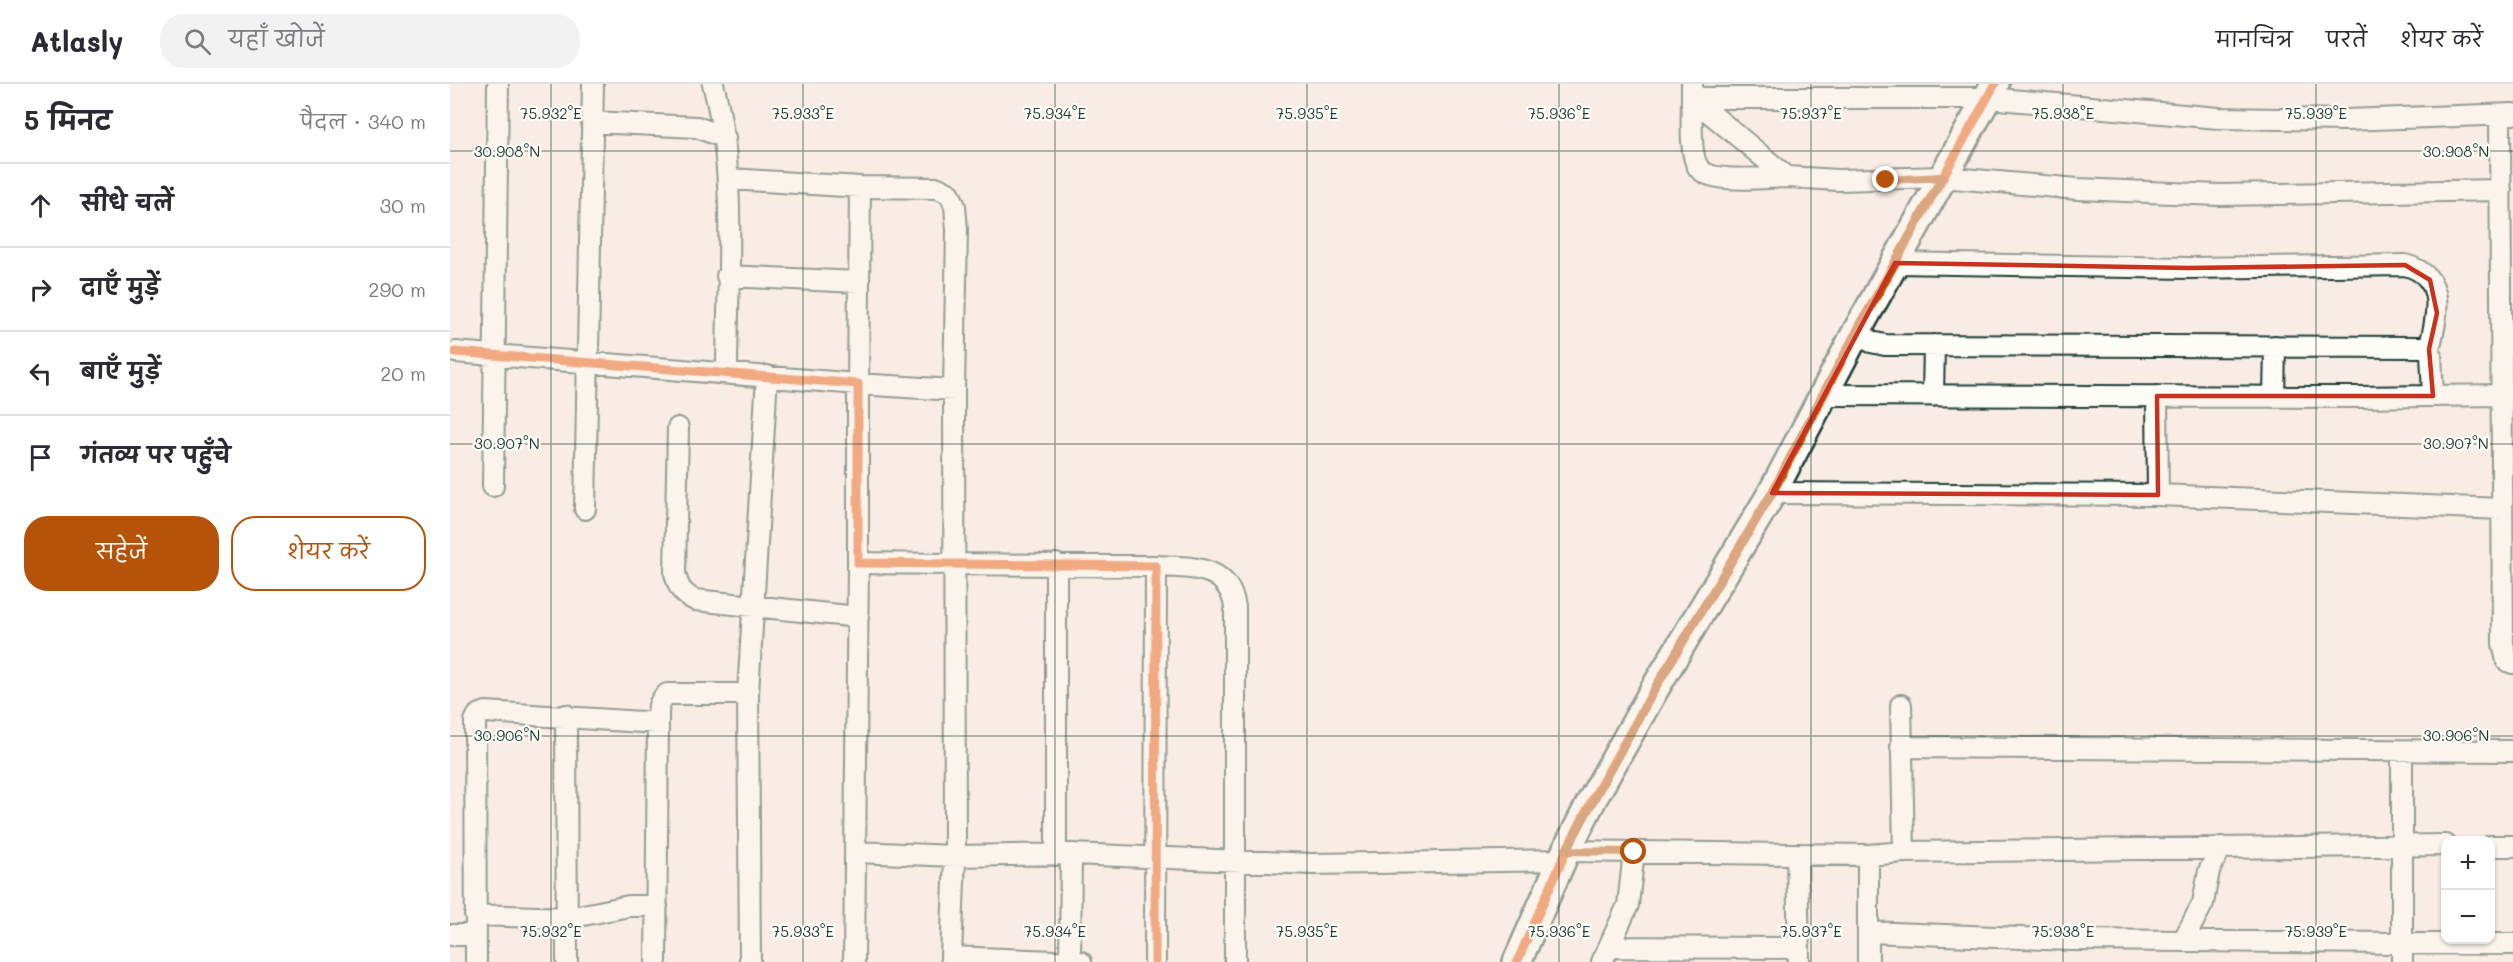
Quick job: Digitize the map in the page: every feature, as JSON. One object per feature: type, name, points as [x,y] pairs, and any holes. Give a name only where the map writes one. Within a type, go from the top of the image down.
[{"type":"street","points":[[493,486],[498,84]]},
{"type":"street","points":[[585,509],[593,84]]},
{"type":"street","points":[[714,91],[719,134],[729,179],[727,373]]},
{"type":"street","points":[[1692,91],[1991,91],[2219,117],[2346,120],[2506,115],[2500,190],[2502,395],[2507,443],[2502,509],[2503,644],[2507,661],[2513,663]]},
{"type":"street","points":[[1692,91],[1787,177]]},
{"type":"street","points":[[1692,91],[1694,153],[1698,167],[1707,175],[1721,178],[1787,177],[1838,180],[1942,177],[2078,189],[2219,195],[2500,190]]},
{"type":"street","points":[[1517,962],[1564,855],[1654,690],[1772,493],[1822,395],[1991,91]]},
{"type":"street","points":[[592,122],[697,127],[719,134]]},
{"type":"street","points":[[729,179],[860,187],[938,188],[950,194],[955,206],[957,230],[954,390],[955,856],[951,959],[1076,961],[1063,855],[1056,564]]},
{"type":"street","points":[[854,962],[860,187]]},
{"type":"street","points":[[1895,262],[2189,268],[2405,265],[2418,269],[2430,280],[2436,297],[2437,313],[2429,349],[2433,396]]},
{"type":"street","points":[[727,276],[859,282]]},
{"type":"street","points":[[1858,329],[1871,342],[1934,345],[2429,349]]},
{"type":"street","points":[[1933,396],[1934,345]]},
{"type":"street","points":[[2274,397],[2276,346]]},
{"type":"street","points":[[455,352],[954,390]]},
{"type":"street","points":[[750,962],[748,694],[767,376]]},
{"type":"street","points":[[1822,395],[2274,397],[2502,395]]},
{"type":"street","points":[[2157,396],[2158,495]]},
{"type":"street","points":[[678,428],[675,573],[678,585],[685,596],[695,600],[858,617]]},
{"type":"street","points":[[1772,493],[2158,495],[2502,509]]},
{"type":"street","points":[[858,563],[1056,564],[1194,568],[1216,575],[1232,589],[1235,607],[1235,962]]},
{"type":"street","points":[[1155,962],[1156,566]]},
{"type":"street","points":[[656,962],[658,707],[661,699],[667,694],[748,694]]},
{"type":"street","points":[[1901,705],[1904,852]]},
{"type":"street","points":[[476,962],[475,721],[478,715],[486,712],[566,715],[658,723]]},
{"type":"street","points":[[566,715],[567,962]]},
{"type":"street","points":[[1901,747],[2513,751]]},
{"type":"street","points":[[2402,751],[2402,953]]},
{"type":"street","points":[[855,852],[955,856],[1063,855],[1234,863],[1634,852],[1868,855],[1904,852],[2441,845]]},
{"type":"street","points":[[2495,846],[2513,846]]},
{"type":"street","points":[[2183,941],[2203,903],[2209,871],[2221,848]]},
{"type":"street","points":[[1634,852],[1628,905],[1606,954],[1799,955],[1797,854]]},
{"type":"street","points":[[1868,855],[1868,962]]},
{"type":"street","points":[[476,915],[568,918],[629,906],[657,906]]},
{"type":"street","points":[[1868,932],[2183,941],[2402,953],[2513,944]]},
{"type":"street","points":[[450,934],[476,935]]},
{"type":"highlighted area","points":[[1895,263],[2189,268],[2405,265],[2430,280],[2437,313],[2429,349],[2433,396],[2157,396],[2158,495],[1772,493]]},
{"type":"cycle path","points":[[1517,962],[1566,851],[1592,800],[1654,690],[1772,493],[1858,329],[1995,84]]},
{"type":"cycle path","points":[[455,352],[858,384],[858,563],[1156,566],[1155,962]]},
{"type":"route","points":[[1634,852],[1566,851],[1654,690],[1772,493],[1822,395],[1942,177],[1886,180]]}]
